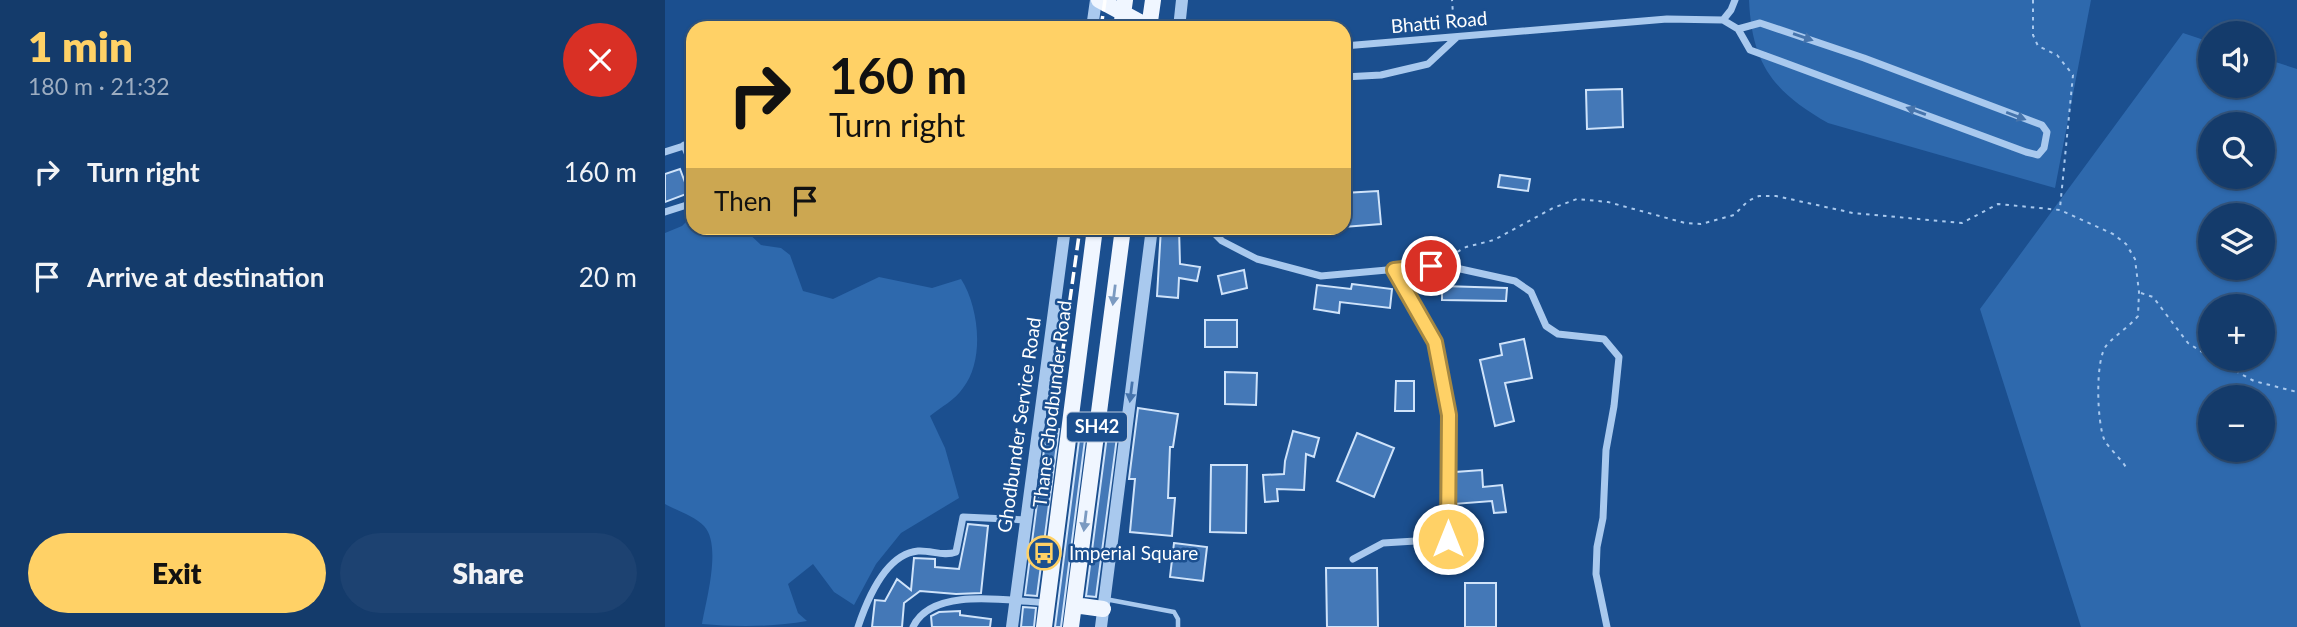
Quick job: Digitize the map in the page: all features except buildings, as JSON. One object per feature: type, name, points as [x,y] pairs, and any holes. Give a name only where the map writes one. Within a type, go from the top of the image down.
[{"type":"main road","points":[[1097,0],[1123,14]]},
{"type":"main road","points":[[1150,21],[1153,0]]},
{"type":"main road","name":"Thane Ghodbunder Road","points":[[1044,627],[1094,235]]},
{"type":"main road","name":"SH42","points":[[1071,627],[1122,235]]},
{"type":"main road","points":[[1074,605],[1104,604]]},
{"type":"street","points":[[1093,21],[1097,0]]},
{"type":"street","points":[[1180,21],[1182,0]]},
{"type":"street","points":[[1735,0],[1723,20],[1738,29],[1750,50],[2026,152],[2038,155],[2045,148],[2047,132],[2042,125],[1864,58],[1760,23],[1738,29]]},
{"type":"street","name":"Bhatti Road","points":[[1351,45],[1668,19],[1723,20]]},
{"type":"street","points":[[1351,77],[1381,75],[1428,64],[1457,36]]},
{"type":"street","points":[[665,152],[684,145],[686,150]]},
{"type":"street","points":[[665,212],[686,206]]},
{"type":"street","name":"Ghodbunder Service Road","points":[[1012,627],[1064,235]]},
{"type":"street","points":[[1101,627],[1152,235]]},
{"type":"street","points":[[1216,235],[1257,260],[1321,276],[1440,266],[1515,281],[1531,292],[1546,326],[1558,334],[1604,339],[1619,357],[1606,450],[1602,518],[1596,561],[1596,574],[1607,627]]},
{"type":"street","points":[[1353,559],[1383,543],[1448,539],[1449,415],[1435,342],[1394,270]]},
{"type":"street","points":[[858,627],[883,575],[904,554],[924,551],[949,555],[956,552],[963,517],[967,515],[1026,520]]},
{"type":"street","points":[[913,627],[917,618],[938,603],[973,599],[1048,603]]},
{"type":"lane","points":[[1104,604],[1174,612],[1178,627]]},
{"type":"path","points":[[1445,37],[1453,14],[1452,0]]},
{"type":"path","points":[[2033,0],[2033,35],[2038,46],[2057,55],[2073,75],[2060,210]]},
{"type":"path","points":[[1440,266],[1450,256],[1466,247],[1494,240],[1553,208],[1577,199],[1608,202],[1685,223],[1716,221],[1734,215],[1748,201],[1759,195],[1776,196],[1853,213],[1962,222],[1998,204],[2060,210],[2113,234],[2126,244],[2135,260],[2139,292],[2138,316],[2106,346],[2100,358],[2100,421],[2105,441],[2127,469]]},
{"type":"path","points":[[2139,292],[2153,297],[2188,342],[2198,349]]},
{"type":"path","points":[[2236,371],[2254,381],[2297,392]]},
{"type":"shaded area","points":[[1749,0],[2091,0],[2055,188],[1828,123],[1793,99],[1769,74],[1755,42]]},
{"type":"shaded area","points":[[2183,33],[2198,38],[2198,98],[2275,98],[2275,62],[2297,69],[2297,627],[2081,627],[1980,309]]},
{"type":"shaded area","points":[[686,222],[686,235],[750,235],[761,245],[781,248],[790,255],[803,291],[833,299],[879,277],[932,288],[961,279],[967,291],[977,334],[974,363],[960,392],[930,416],[945,448],[959,498],[901,533],[876,564],[854,605],[834,592],[813,564],[788,584],[798,613],[807,621],[755,626],[702,624],[711,573],[712,546],[709,535],[704,526],[696,520],[665,504],[665,233]]},
{"type":"railway","points":[[1102,21],[1105,0]]},
{"type":"railway","points":[[1058,385],[1079,235]]},
{"type":"place","name":"Imperial Square","points":[[1044,553]]},
{"type":"route","points":[[1431,266],[1394,270],[1435,342],[1449,415],[1448,539]]}]
